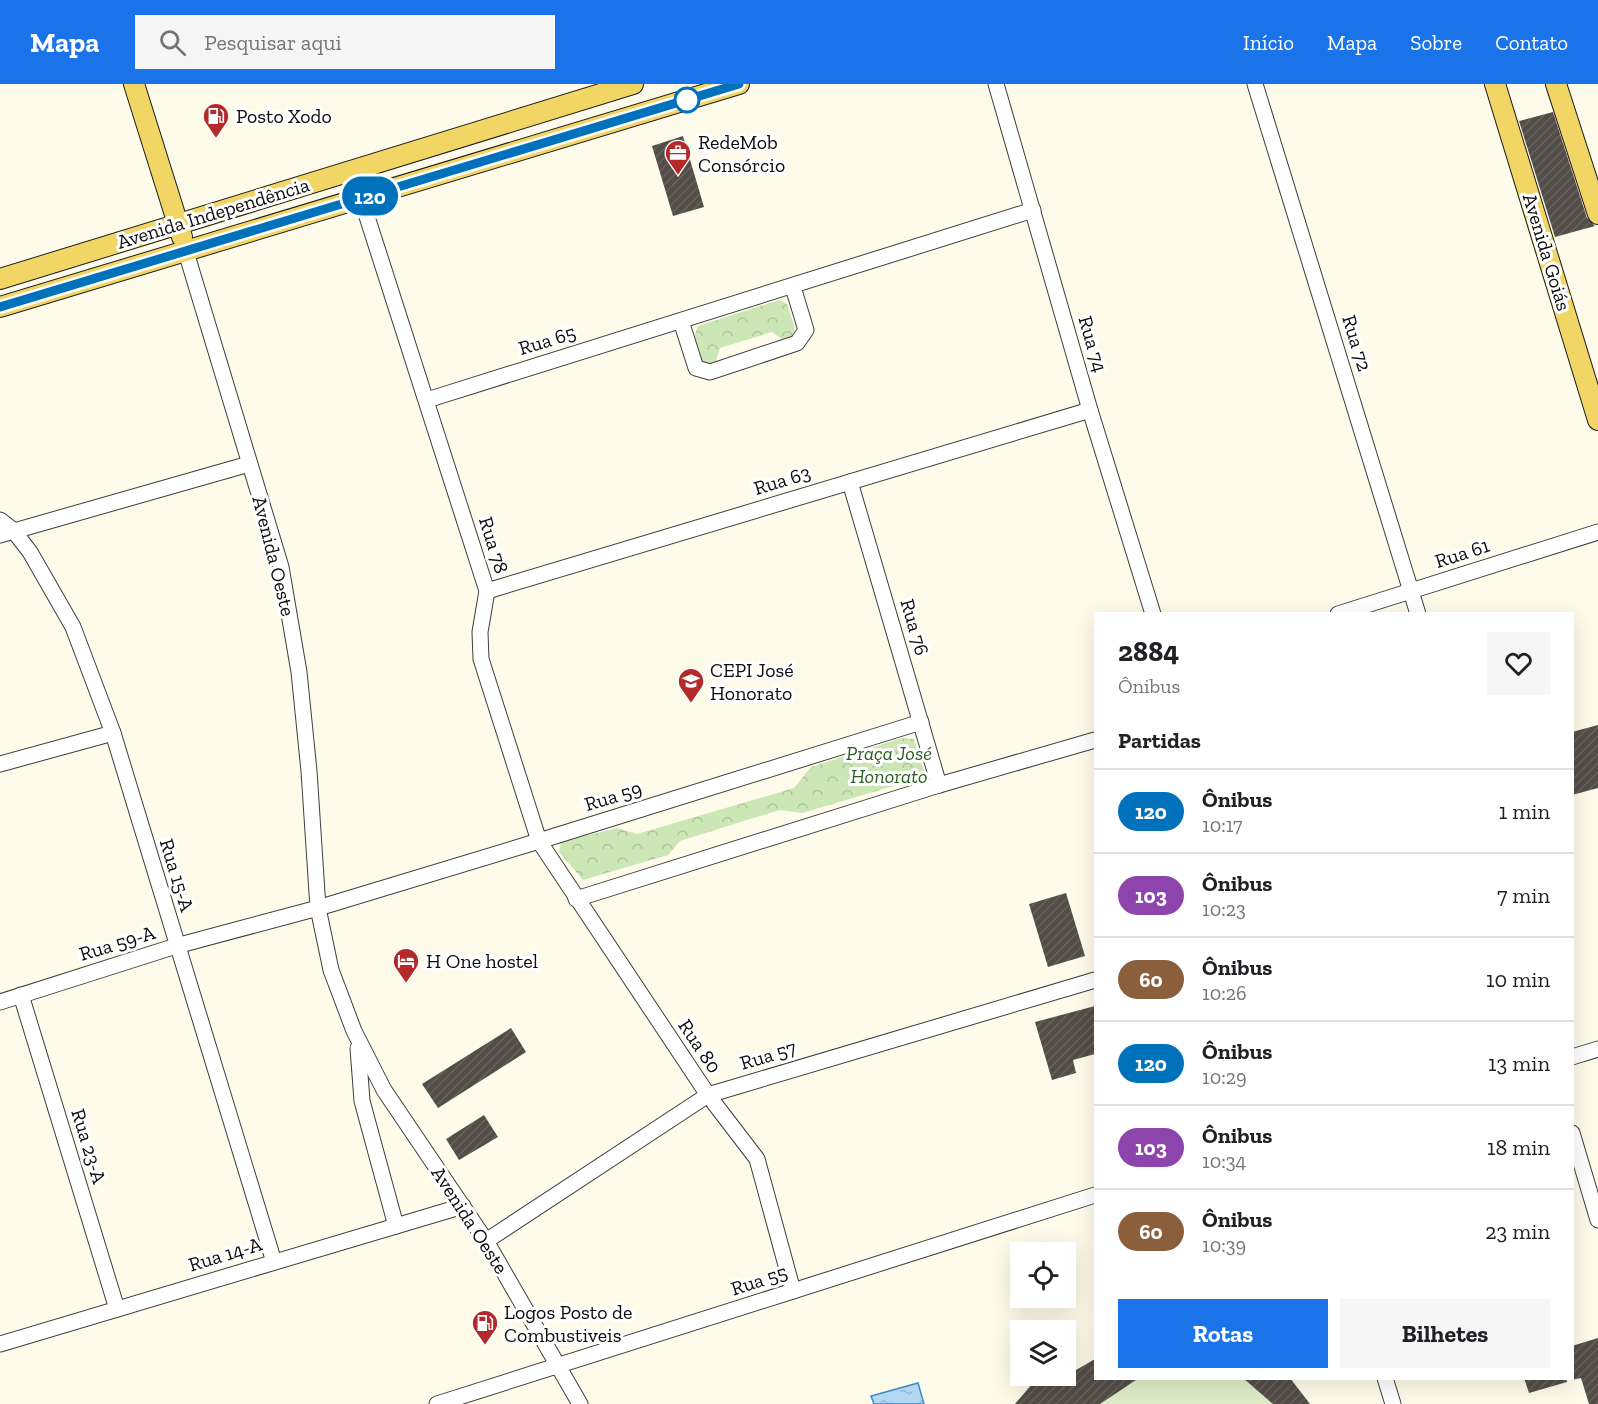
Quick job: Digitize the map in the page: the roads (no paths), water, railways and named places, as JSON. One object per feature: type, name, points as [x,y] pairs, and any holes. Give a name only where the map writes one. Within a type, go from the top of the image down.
[{"type":"main road","name":"Avenida Oeste","points":[[134,84],[186,252]]},
{"type":"main road","name":"Avenida Independência","points":[[0,279],[633,84]]},
{"type":"main road","name":"Avenida Independência","points":[[0,307],[739,84]]},
{"type":"main road","name":"Avenida Goiás","points":[[1495,84],[1598,420]]},
{"type":"main road","points":[[1556,84],[1598,214]]},
{"type":"street","name":"Rua 74","points":[[996,84],[1090,410],[1152,612]]},
{"type":"street","name":"Rua 72","points":[[1255,84],[1417,612]]},
{"type":"street","name":"Rua 78","points":[[361,198],[487,591],[480,632],[481,659],[539,841],[576,899]]},
{"type":"street","name":"Rua 65","points":[[427,400],[1033,210]]},
{"type":"street","name":"Avenida Oeste","points":[[186,252],[281,567],[299,672],[309,771],[318,908],[331,970],[357,1039],[384,1090],[486,1241],[580,1404]]},
{"type":"street","points":[[681,321],[696,368],[710,372],[797,343],[806,330],[793,287]]},
{"type":"street","name":"Rua 63","points":[[487,591],[1090,410]]},
{"type":"street","points":[[7,532],[249,464]]},
{"type":"street","name":"Rua 76","points":[[850,482],[939,785]]},
{"type":"street","name":"Rua 15-A","points":[[0,520],[7,532],[30,552],[73,627],[113,733],[274,1262]]},
{"type":"street","name":"Rua 61","points":[[1344,612],[1598,532]]},
{"type":"street","name":"Rua 59","points":[[318,908],[921,722]]},
{"type":"street","points":[[0,765],[113,733]]},
{"type":"street","points":[[576,899],[939,785],[1094,740]]},
{"type":"street","name":"Rua 80","points":[[576,899],[708,1095],[757,1159],[793,1291]]},
{"type":"street","name":"Rua 59-A","points":[[0,1002],[176,946],[318,908]]},
{"type":"street","name":"Rua 57","points":[[486,1241],[708,1095],[1094,980]]},
{"type":"street","name":"Rua 23-A","points":[[21,995],[117,1309]]},
{"type":"street","name":"Avenida Oeste","points":[[357,1039],[362,1101],[396,1226]]},
{"type":"street","points":[[1574,1056],[1598,1048]]},
{"type":"street","points":[[1574,1140],[1598,1221]]},
{"type":"street","name":"Rua 55","points":[[437,1404],[1094,1195]]},
{"type":"street","name":"Rua 14-A","points":[[0,1344],[463,1206]]},
{"type":"street","points":[[1386,1380],[1393,1404]]},
{"type":"water","points":[[918,1383],[924,1404],[874,1404],[871,1396]]},
{"type":"place","name":"Posto Xodo","points":[[216,139]]},
{"type":"place","name":"RedeMob Consórcio","points":[[678,176]]},
{"type":"place","name":"CEPI José Honorato","points":[[691,704]]},
{"type":"place","name":"H One hostel","points":[[406,984]]},
{"type":"place","name":"Logos Posto de Combustiveis","points":[[485,1346]]},
{"type":"park label","name":"Praça José Honorato","points":[[889,764]]}]
